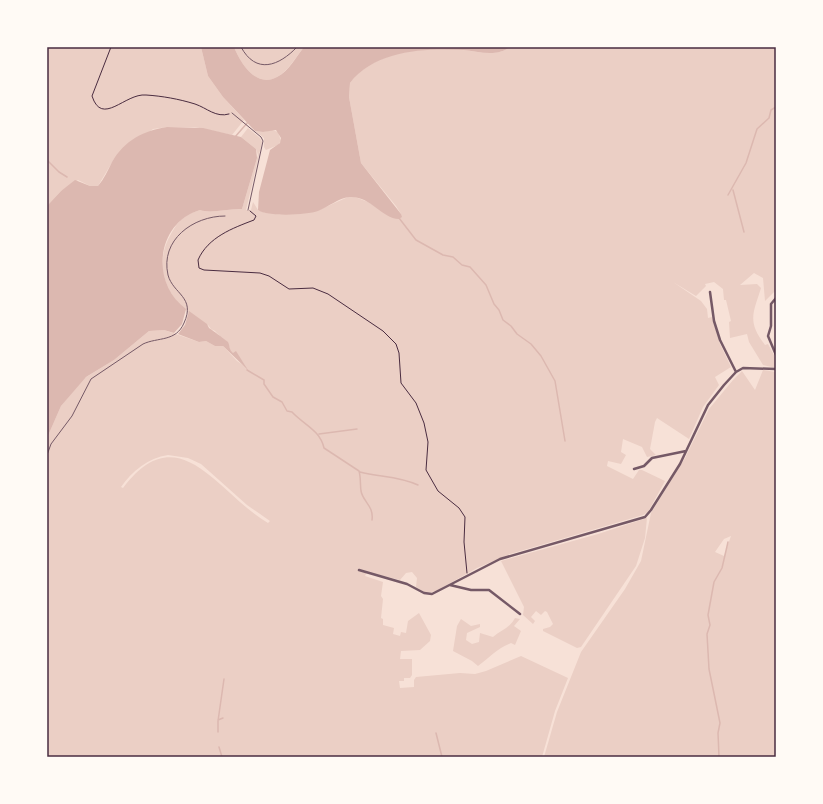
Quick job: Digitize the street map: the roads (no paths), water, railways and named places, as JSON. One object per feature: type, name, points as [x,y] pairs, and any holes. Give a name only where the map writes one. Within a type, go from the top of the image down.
[{"type":"street","points":[[710,292],[714,321],[720,340],[736,372]]},
{"type":"street","points":[[776,298],[771,304],[771,326],[768,336],[776,355]]},
{"type":"street","points":[[359,570],[407,584],[424,593],[437,593],[467,575],[514,554],[641,519],[651,510],[686,451],[708,405],[724,385],[736,372],[743,368],[776,369]]},
{"type":"street","points":[[634,468],[644,466],[652,458],[686,451]]},
{"type":"street","points":[[450,585],[467,590],[489,590],[520,614]]},
{"type":"lane","points":[[241,47],[244,53],[253,62],[271,65],[280,62],[297,47]]},
{"type":"lane","points":[[232,113],[261,137],[263,141],[248,210]]},
{"type":"lane","points":[[47,455],[51,444],[69,420],[92,380],[143,344],[149,341],[172,337],[181,328],[186,316],[187,305],[183,295],[171,282],[167,266],[168,252],[180,233],[194,223],[215,216],[225,216]]},
{"type":"waterway","points":[[728,195],[746,163],[757,129],[769,118],[771,110],[776,107]]},
{"type":"waterway","points":[[235,137],[248,122]]},
{"type":"waterway","points":[[47,160],[59,172],[67,177]]},
{"type":"waterway","points":[[733,190],[744,232]]},
{"type":"waterway","points":[[399,218],[416,240],[443,255],[453,257],[462,265],[470,267],[486,285],[503,320],[511,326],[517,334],[531,344],[541,356],[555,381],[565,441]]},
{"type":"waterway","points":[[247,370],[264,380],[264,384],[273,397],[282,402],[287,411],[292,412],[311,428],[319,437],[324,448],[359,471],[362,495],[370,508],[372,520]]},
{"type":"waterway","points":[[319,434],[357,429]]},
{"type":"waterway","points":[[360,472],[396,478],[418,485]]},
{"type":"waterway","points":[[719,757],[718,733],[720,723],[709,669],[707,634],[710,625],[708,615],[714,582],[722,568],[728,542]]},
{"type":"waterway","points":[[218,732],[218,721],[224,679]]},
{"type":"waterway","points":[[218,720],[223,718]]},
{"type":"waterway","points":[[436,733],[442,757]]},
{"type":"waterway","points":[[219,747],[222,757]]}]
